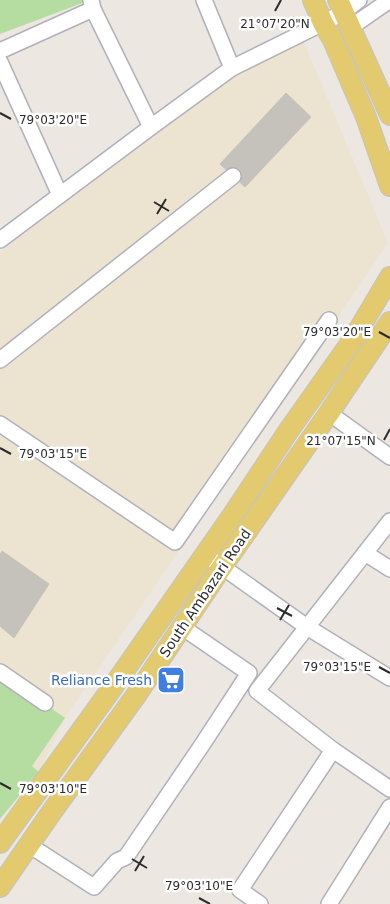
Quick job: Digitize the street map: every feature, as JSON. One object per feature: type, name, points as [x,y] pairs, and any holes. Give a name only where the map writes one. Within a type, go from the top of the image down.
[{"type":"main road","points":[[312,0],[333,40],[363,109],[390,186]]},
{"type":"main road","points":[[348,10],[388,107],[363,109]]},
{"type":"main road","points":[[0,843],[110,691],[237,508],[352,341],[390,277]]},
{"type":"main road","name":"South Ambazari Road","points":[[0,887],[137,694],[390,322]]},
{"type":"street","points":[[204,0],[232,68]]},
{"type":"street","points":[[0,240],[232,68],[348,10],[390,0]]},
{"type":"street","points":[[0,51],[92,4],[150,127]]},
{"type":"street","points":[[0,62],[60,195]]},
{"type":"street","points":[[0,360],[233,176]]},
{"type":"street","points":[[0,424],[175,542],[328,320]]},
{"type":"street","points":[[329,413],[390,457]]},
{"type":"street","points":[[390,522],[257,691],[333,750],[390,789]]},
{"type":"street","points":[[365,553],[390,569]]},
{"type":"street","points":[[204,555],[307,627],[390,678]]},
{"type":"street","points":[[29,845],[94,887],[117,861],[126,857],[249,673],[182,627]]},
{"type":"street","points":[[0,672],[45,703]]},
{"type":"street","points":[[260,904],[240,890],[333,750]]},
{"type":"street","points":[[328,904],[390,807]]},
{"type":"shaded area","points":[[298,28],[388,243],[65,718],[39,772],[0,819],[0,252]]},
{"type":"green space","points":[[0,0],[84,0],[85,2],[0,34]]},
{"type":"green space","points":[[0,672],[65,718],[32,766],[39,772],[0,819]]},
{"type":"building","points":[[286,93],[311,117],[245,187],[220,164]]},
{"type":"building","points":[[2,551],[49,584],[14,638],[0,626],[0,555]]},
{"type":"place","name":"Reliance Fresh","points":[[171,680]]}]
